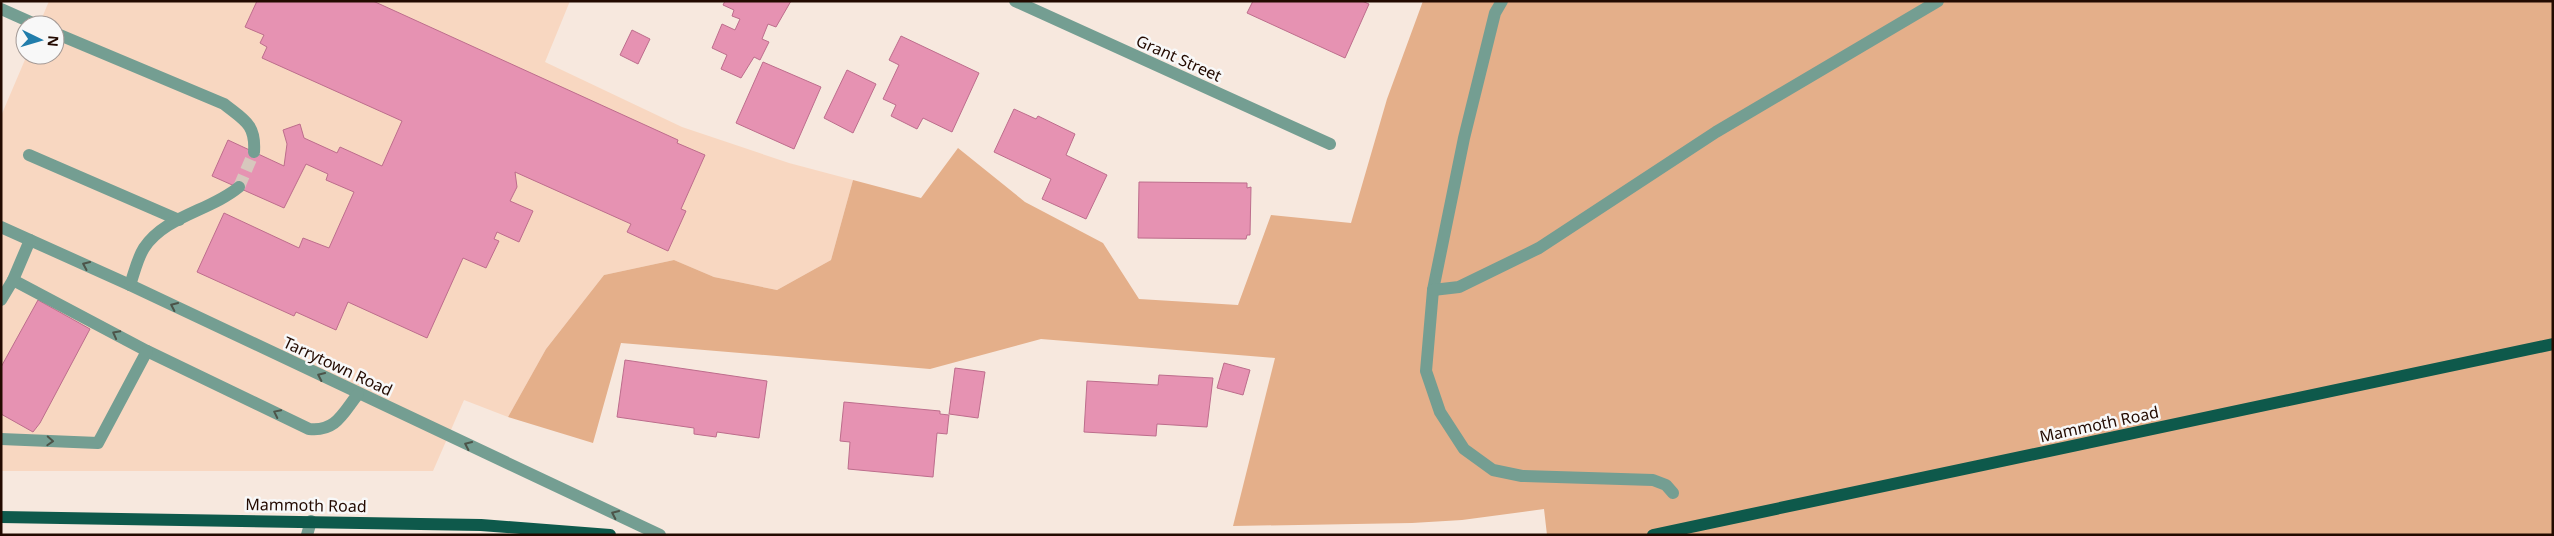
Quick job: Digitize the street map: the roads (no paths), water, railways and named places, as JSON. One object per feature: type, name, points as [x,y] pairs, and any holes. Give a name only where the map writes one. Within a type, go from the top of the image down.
[{"type":"main road","name":"Mammoth Road","points":[[1653,535],[2553,344]]},
{"type":"main road","name":"Mammoth Road","points":[[1,516],[482,525],[610,535]]},
{"type":"street","name":"Grant Street","points":[[1015,1],[1330,144]]},
{"type":"street","points":[[1502,1],[1495,13],[1464,138],[1433,290],[1426,371],[1440,412],[1464,450],[1493,470],[1522,476],[1653,480],[1666,486],[1673,493]]},
{"type":"street","points":[[1433,290],[1459,287],[1539,248],[1716,132],[1938,1]]},
{"type":"street","points":[[1,9],[15,15]]},
{"type":"street","points":[[65,37],[224,104],[248,122],[255,136],[254,152]]},
{"type":"street","points":[[29,155],[179,220]]},
{"type":"street","points":[[130,285],[142,250],[153,236],[179,220],[227,196],[239,187]]},
{"type":"street","name":"Tarrytown Road","points":[[1,227],[130,285],[660,535]]},
{"type":"street","points":[[1,300],[13,280],[30,240]]},
{"type":"street","points":[[13,280],[147,351],[309,429],[323,430],[333,425],[358,394]]},
{"type":"street","points":[[1,439],[98,443],[147,351]]},
{"type":"street","points":[[308,535],[311,521]]},
{"type":"tunnel","points":[[239,187],[254,152]]}]
